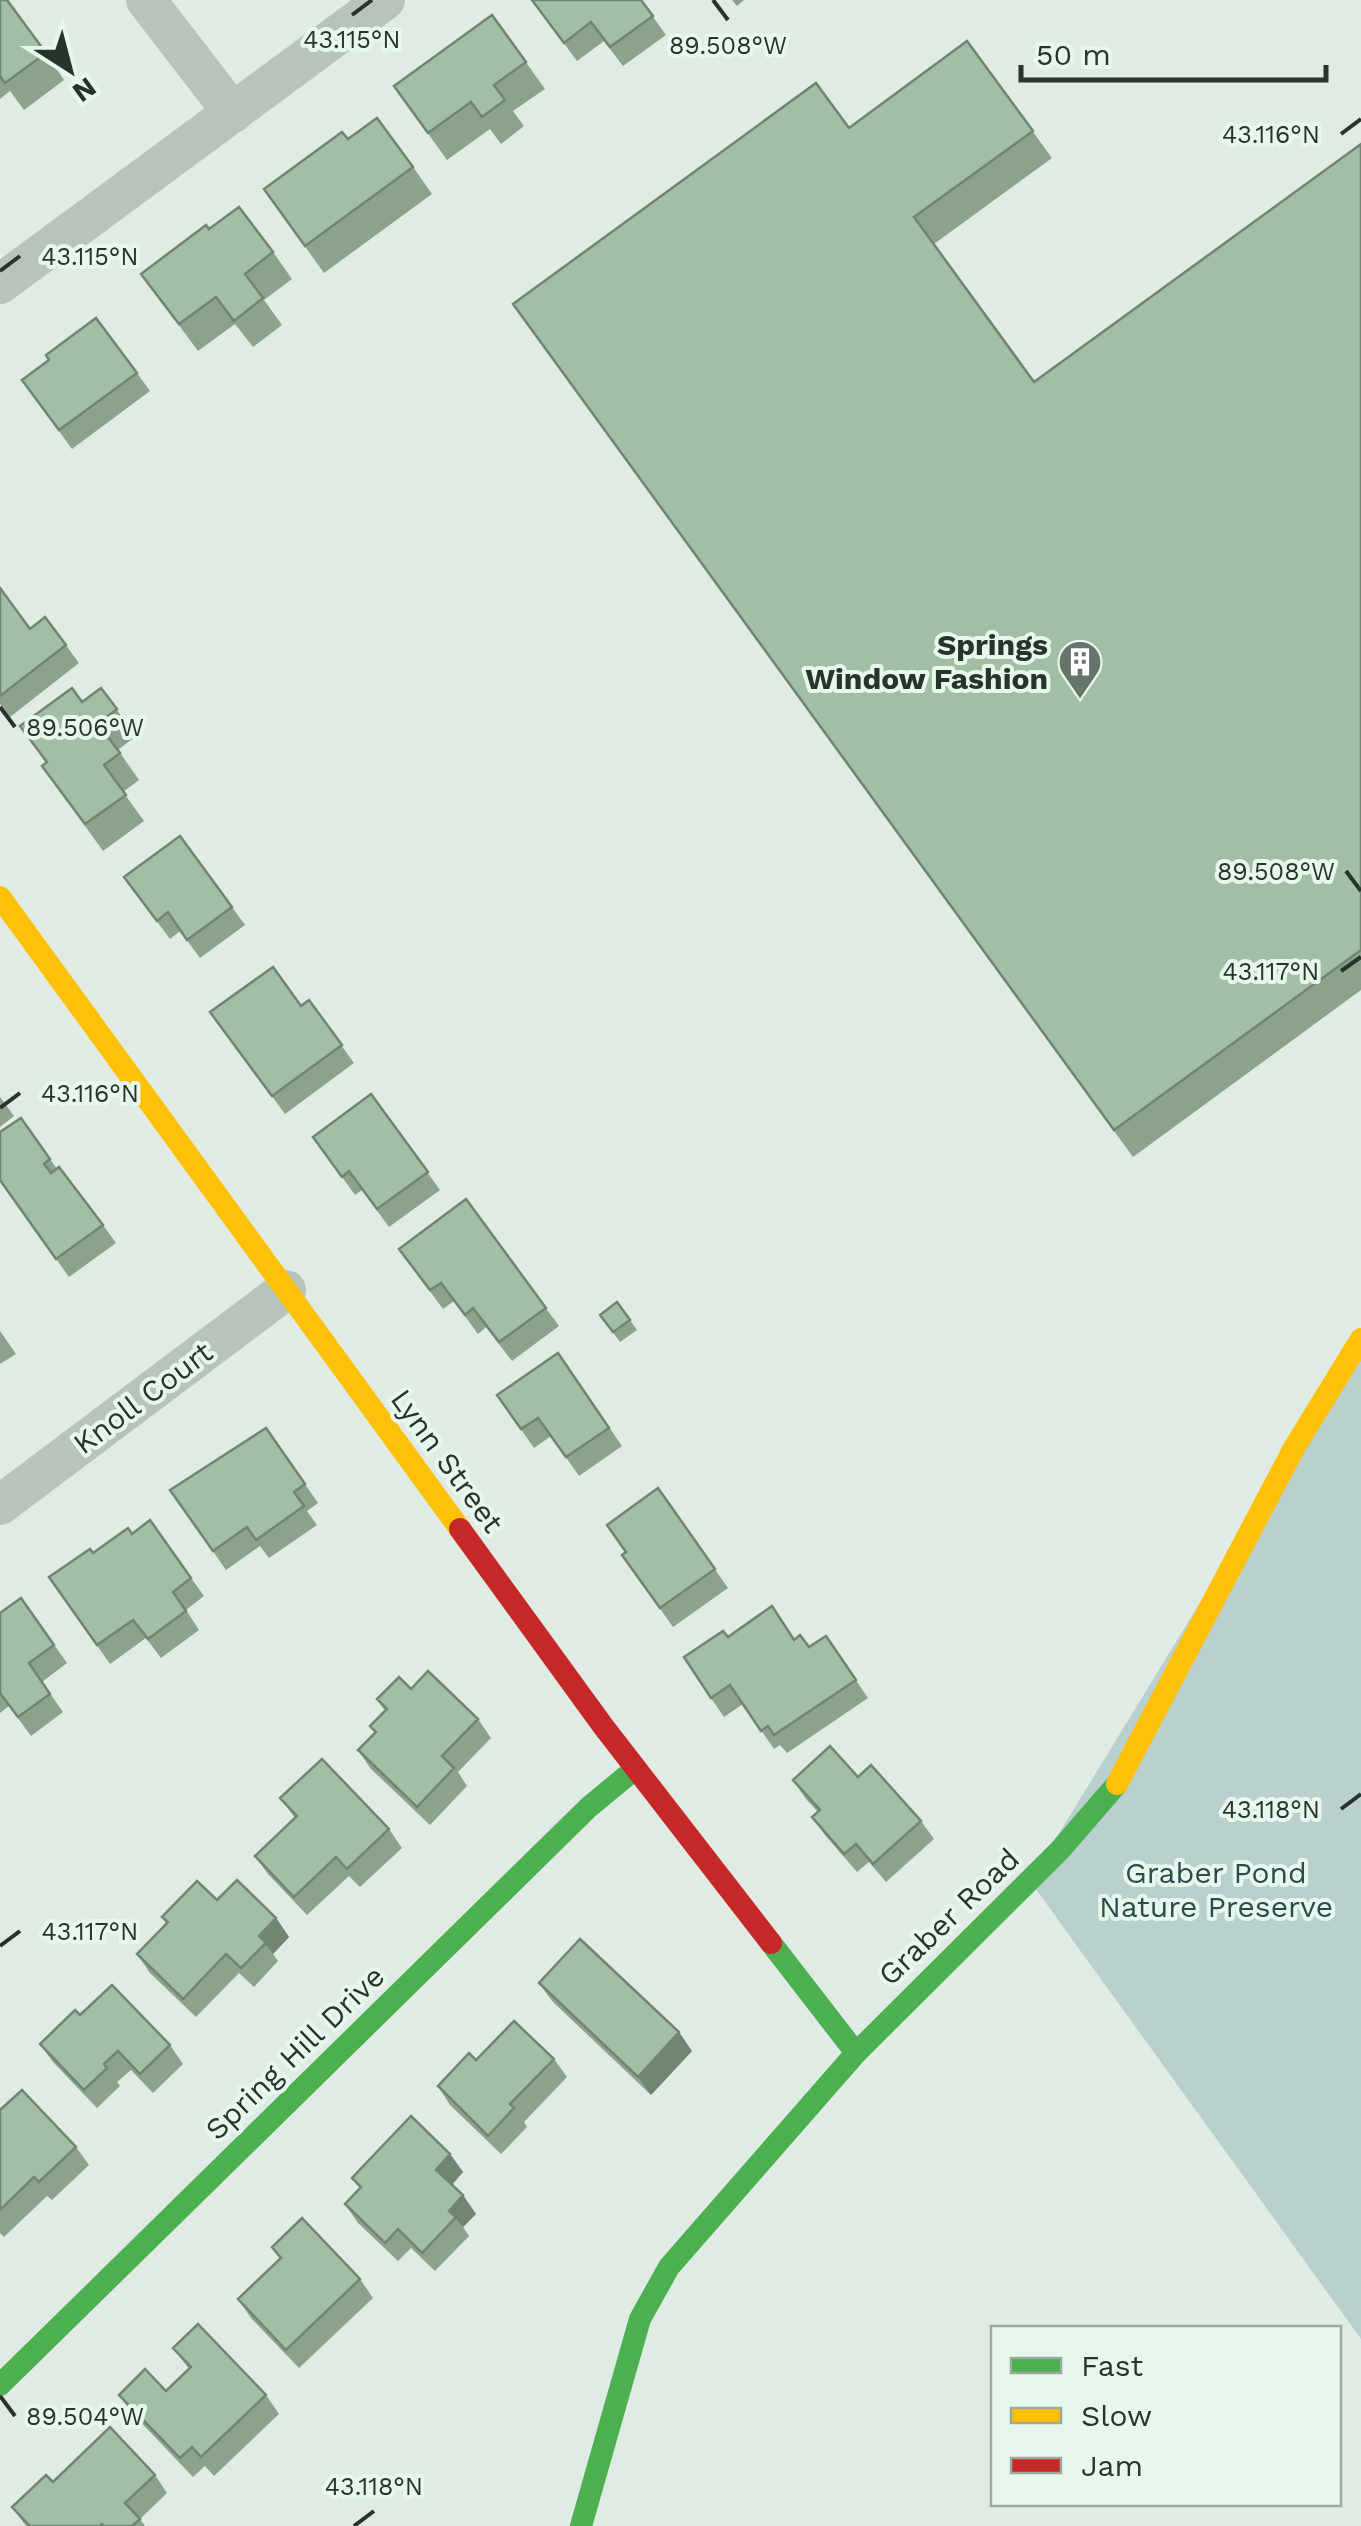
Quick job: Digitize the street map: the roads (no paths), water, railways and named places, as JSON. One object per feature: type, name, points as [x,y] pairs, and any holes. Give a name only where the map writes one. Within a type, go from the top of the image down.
[{"type":"street","points":[[146,0],[232,112]]},
{"type":"street","points":[[0,284],[385,0]]},
{"type":"street","name":"Lynn Street","points":[[0,897],[635,1769],[856,2053]]},
{"type":"street","name":"Knoll Court","points":[[0,1504],[286,1290]]},
{"type":"street","name":"Graber Road","points":[[581,2526],[640,2319],[669,2267],[899,2006],[1060,1850],[1121,1780],[1294,1448],[1361,1339]]},
{"type":"street","name":"Spring Hill Drive","points":[[0,2384],[588,1807],[635,1769]]},
{"type":"place","name":"Springs Window Fashion","points":[[1080,700]]},
{"type":"park label","name":"Graber Pond Nature Preserve","points":[[1216,1890]]}]
